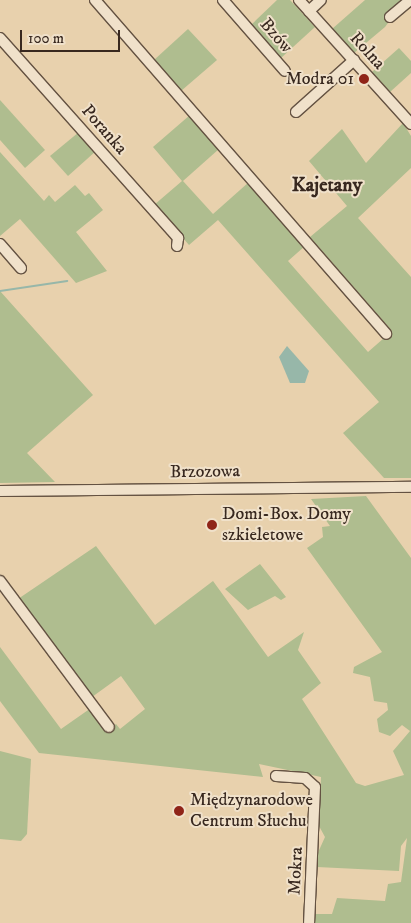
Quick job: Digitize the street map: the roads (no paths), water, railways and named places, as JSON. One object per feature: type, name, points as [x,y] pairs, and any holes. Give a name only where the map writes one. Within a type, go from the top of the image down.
[{"type":"street","points":[[95,0],[386,334]]},
{"type":"street","name":"Bzów","points":[[223,0],[285,71]]},
{"type":"street","name":"Rolna","points":[[298,0],[410,120]]},
{"type":"street","points":[[309,11],[321,0]]},
{"type":"street","points":[[390,17],[410,0]]},
{"type":"street","name":"Poranka","points":[[0,38],[178,238],[178,246]]},
{"type":"street","points":[[296,112],[354,60]]},
{"type":"street","points":[[0,244],[21,268]]},
{"type":"street","name":"Brzozowa","points":[[0,491],[411,487]]},
{"type":"street","points":[[0,581],[109,727]]},
{"type":"street","name":"Mokra","points":[[276,776],[305,778],[316,790],[309,923]]},
{"type":"waterway","points":[[0,291],[67,281]]},
{"type":"place","name":"Modra 01","points":[[364,79]]},
{"type":"place","name":"Domi-Box. Domy szkieletowe","points":[[212,525]]},
{"type":"place","name":"Międzynarodowe Centrum Słuchu","points":[[179,811]]},
{"type":"district","name":"Kajetany","points":[[327,185]]}]
